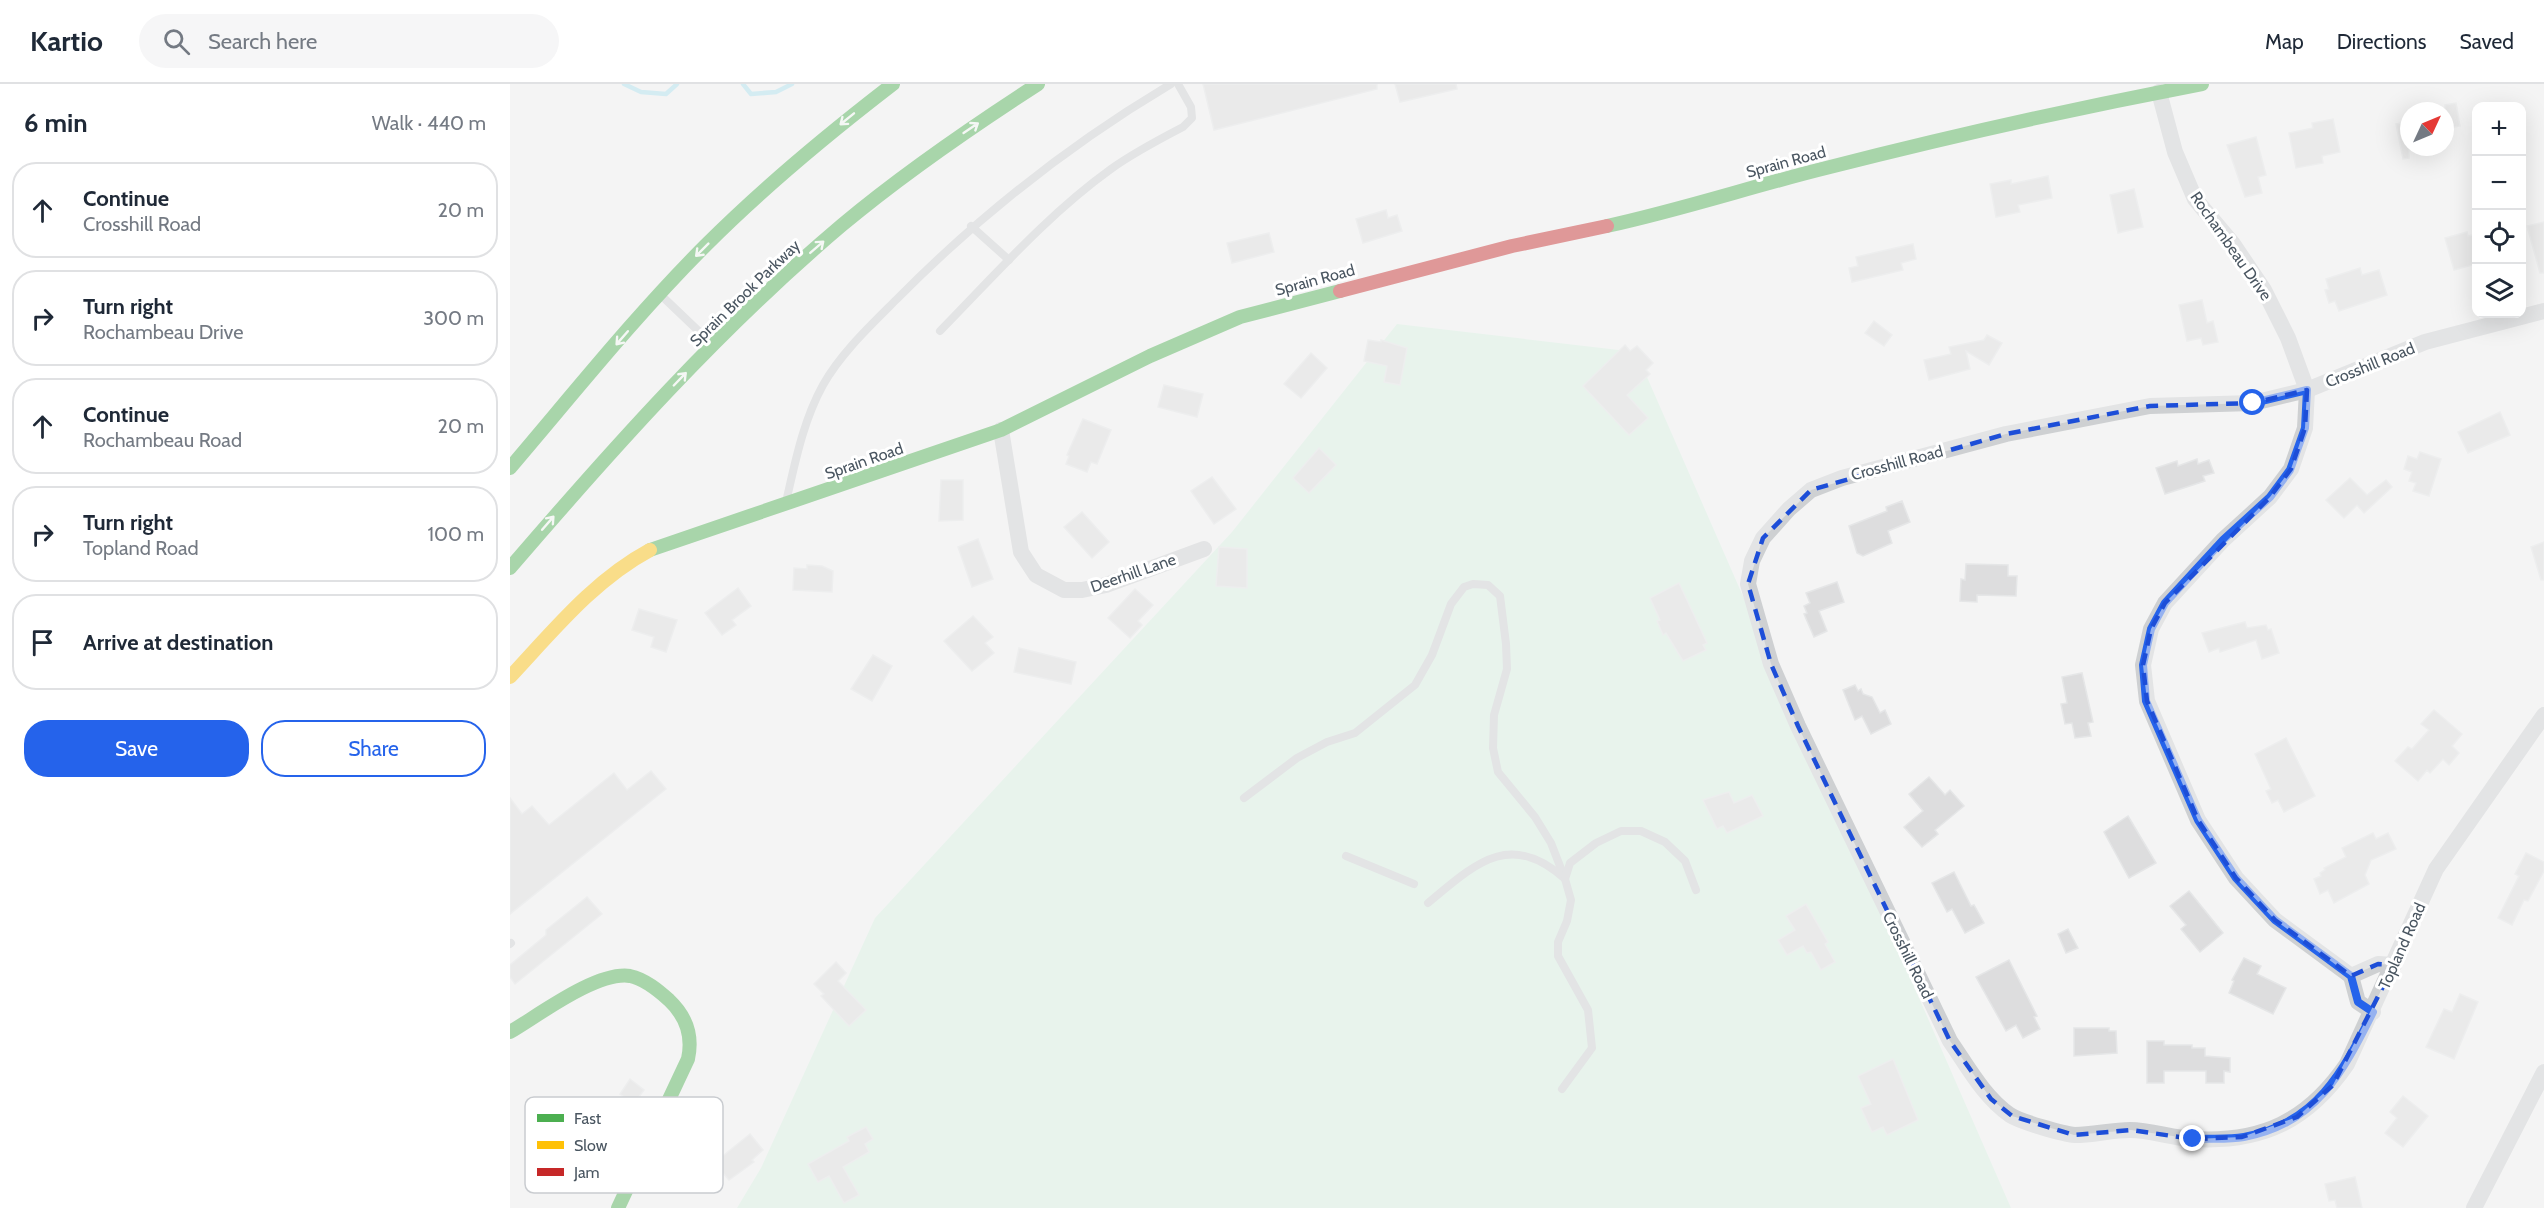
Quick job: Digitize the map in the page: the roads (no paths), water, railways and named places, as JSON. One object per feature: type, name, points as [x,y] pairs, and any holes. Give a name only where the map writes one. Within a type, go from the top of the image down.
[{"type":"main road","points":[[510,468],[661,294],[762,192],[806,153],[893,84]]},
{"type":"main road","name":"Sprain Brook Parkway","points":[[510,567],[632,429],[714,345],[806,257],[896,182],[1038,84]]},
{"type":"main road","name":"Sprain Road","points":[[510,677],[579,603],[622,565],[657,546],[785,505],[1001,430],[1150,356],[1240,317],[1512,246],[1666,213],[1846,163],[2036,116],[2202,84]]},
{"type":"main road","points":[[510,1032],[583,989],[628,976],[648,984],[680,1010],[692,1041],[688,1058],[672,1097]]},
{"type":"main road","points":[[618,1208],[625,1193]]},
{"type":"street","name":"Rochambeau Drive","points":[[2158,92],[2175,152],[2195,199],[2233,244],[2264,290],[2288,338],[2307,390],[2305,428],[2290,470],[2270,497],[2223,540],[2165,603],[2151,629],[2143,665],[2146,701],[2194,810],[2236,878],[2275,920],[2351,976]]},
{"type":"street","name":"Crosshill Road","points":[[1933,1006],[1798,726],[1771,663],[1748,584],[1752,561],[1763,538],[1789,509],[1811,490],[1853,475],[2006,434],[2150,406],[2253,403],[2307,390],[2426,342],[2544,311]]},
{"type":"street","name":"Deerhill Lane","points":[[1001,430],[1021,552],[1036,575],[1064,590],[1082,590],[1106,585],[1204,549]]},
{"type":"street","name":"Topland Road","points":[[1933,1006],[1950,1041],[1978,1083],[2012,1116],[2074,1135],[2131,1130],[2193,1139],[2242,1137],[2275,1129],[2297,1117],[2333,1085],[2347,1064],[2373,1012],[2436,869],[2544,715]]},
{"type":"street","points":[[2373,1012],[2358,1002],[2351,976],[2378,964],[2394,964]]},
{"type":"street","points":[[2474,1208],[2544,1072]]},
{"type":"lane","points":[[785,505],[796,455],[823,384],[863,334],[971,226],[1042,169],[1118,115],[1171,84]]},
{"type":"lane","points":[[940,331],[1072,199],[1112,168],[1183,127],[1192,118],[1191,107],[1178,84]]},
{"type":"lane","points":[[971,226],[1009,260]]},
{"type":"lane","points":[[661,294],[714,345]]},
{"type":"lane","points":[[1244,798],[1297,758],[1327,742],[1354,733],[1406,693],[1415,685],[1432,655],[1451,604],[1464,587],[1473,584],[1488,585],[1500,596],[1506,644],[1507,669],[1494,715],[1493,748],[1498,772],[1535,817],[1551,843],[1565,879],[1571,900],[1568,921],[1558,942],[1558,956],[1588,1010],[1592,1048],[1562,1089]]},
{"type":"lane","points":[[1565,879],[1570,863],[1596,843],[1621,831],[1641,831],[1665,842],[1685,861],[1696,890]]},
{"type":"lane","points":[[1428,903],[1472,867],[1500,854],[1524,854],[1549,865],[1565,879]]},
{"type":"lane","points":[[1346,856],[1414,884]]},
{"type":"waterway","points":[[624,84],[641,92],[666,94],[677,84]]},
{"type":"waterway","points":[[743,84],[751,94],[776,92],[792,84]]}]
